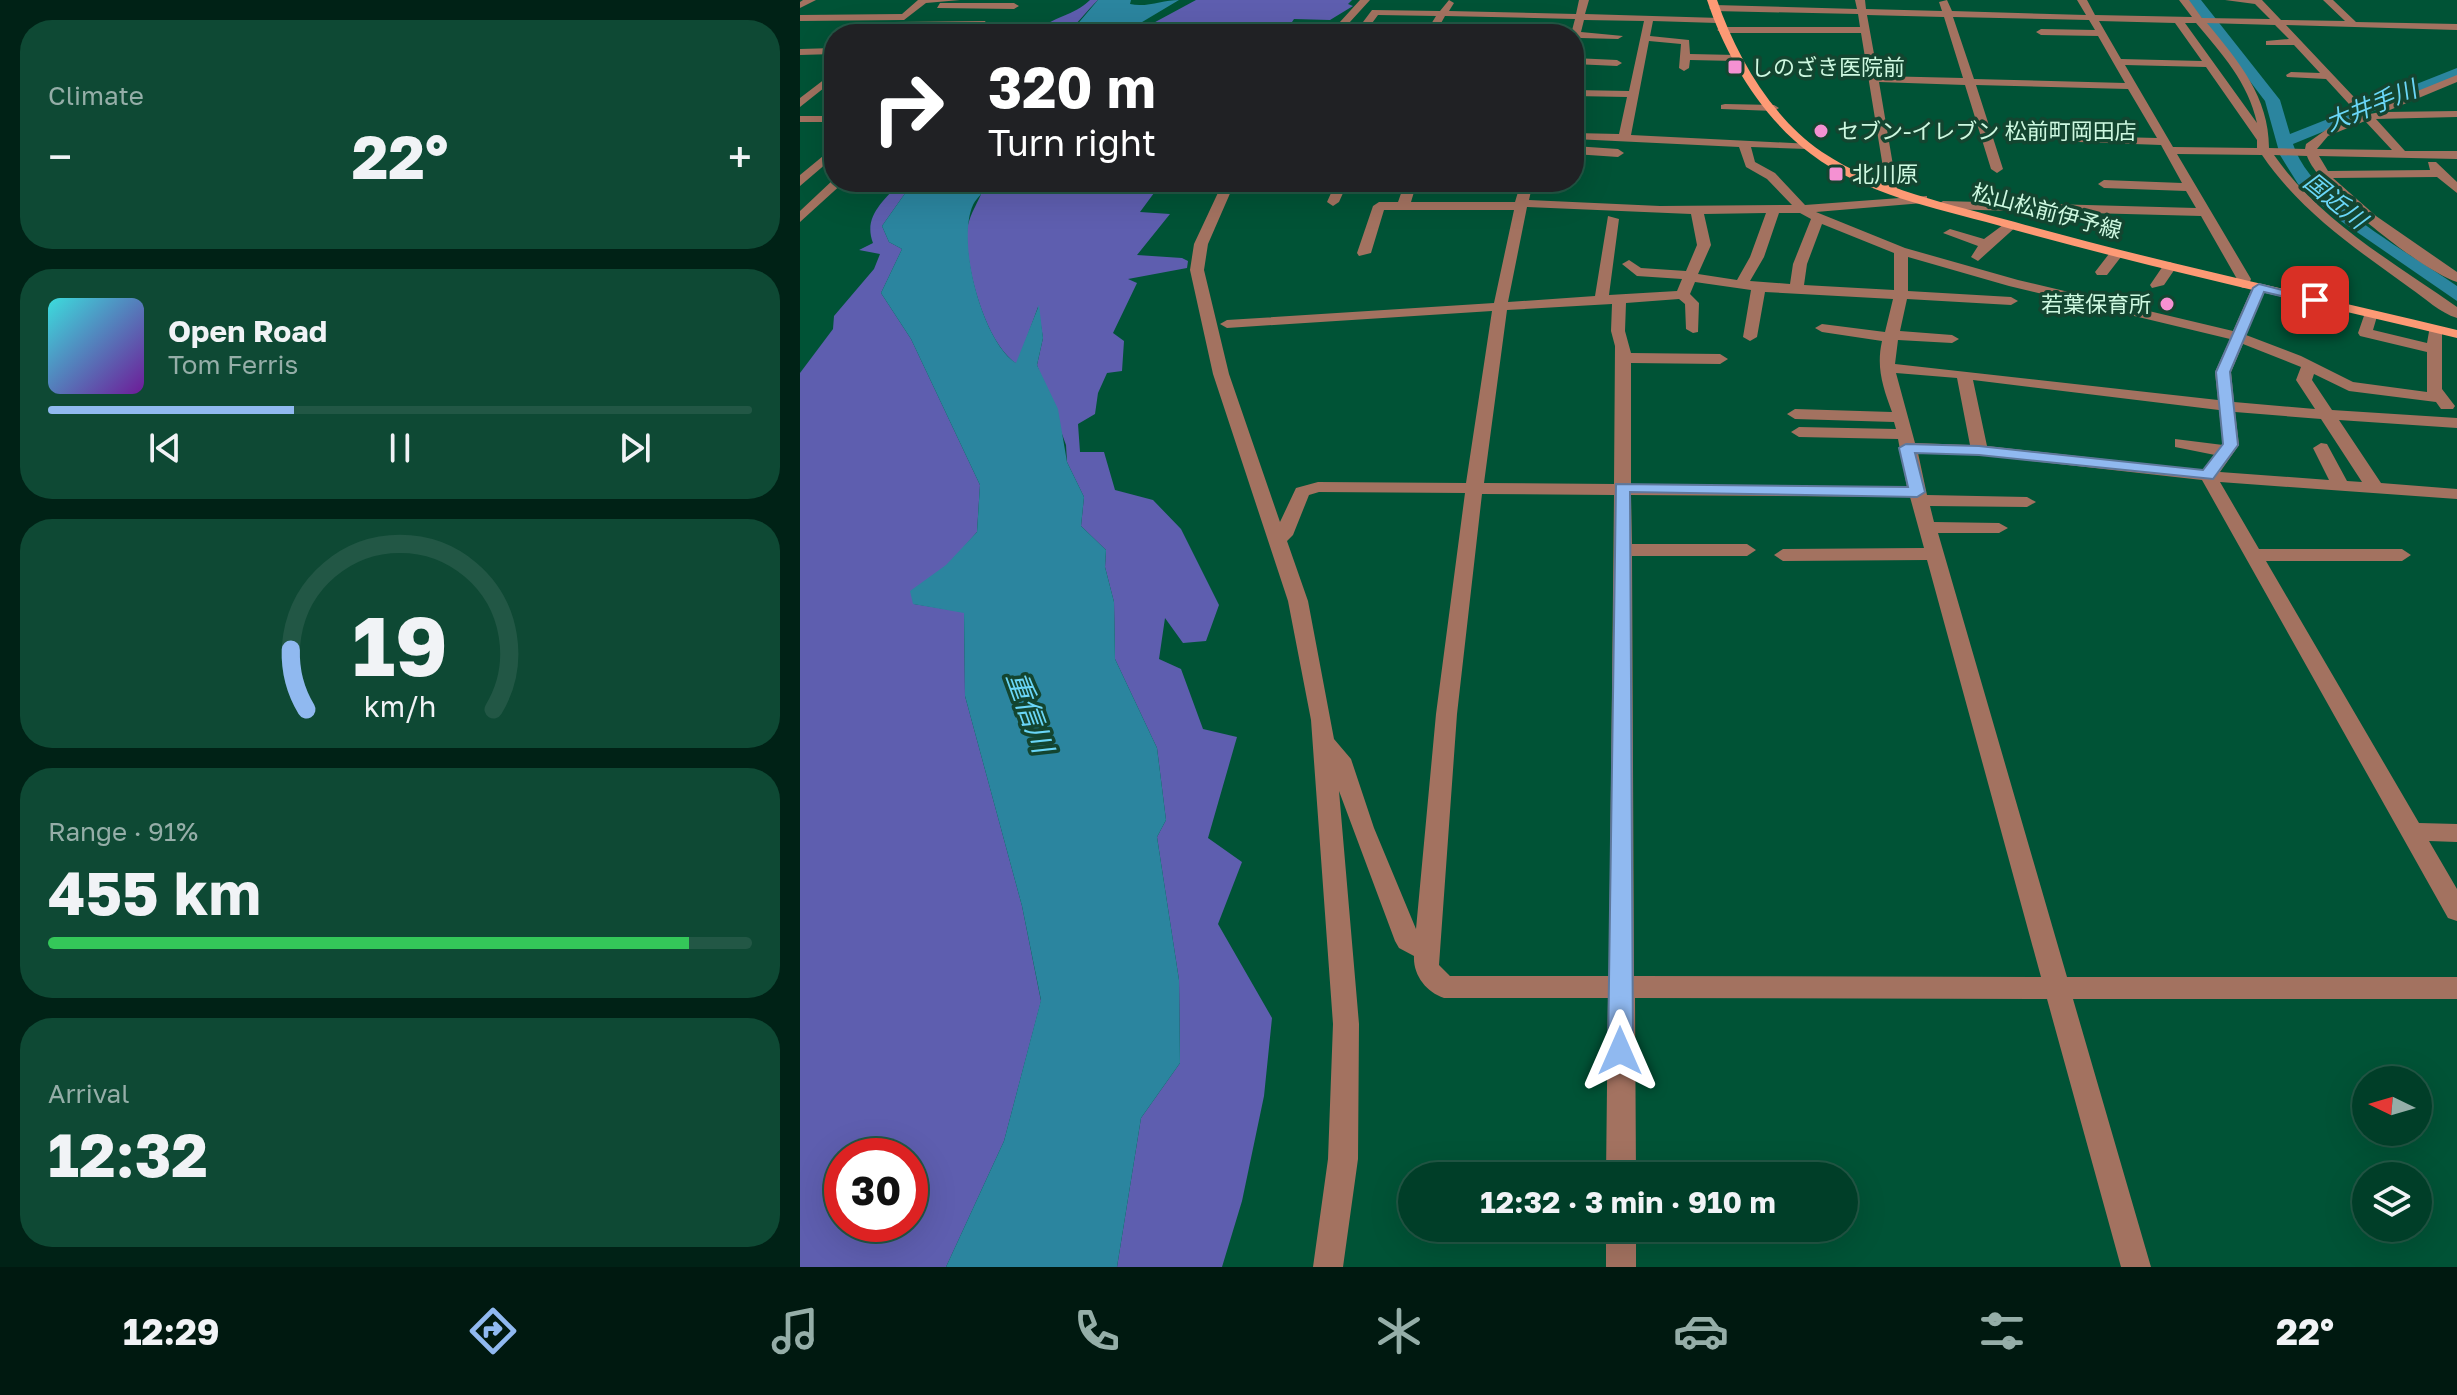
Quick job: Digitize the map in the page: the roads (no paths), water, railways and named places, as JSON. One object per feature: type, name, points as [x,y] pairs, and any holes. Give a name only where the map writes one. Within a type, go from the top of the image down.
[{"type":"main road","name":"松山松前伊予線","points":[[1716,14],[1736,58],[1774,108],[1807,146],[1846,171],[1891,189],[2012,225],[2457,334]]},
{"type":"street","points":[[800,5],[811,0]]},
{"type":"street","points":[[895,24],[924,0],[955,0]]},
{"type":"street","points":[[1343,24],[1365,0]]},
{"type":"street","points":[[1436,24],[1451,0]]},
{"type":"street","points":[[1579,24],[1584,0]]},
{"type":"street","points":[[1943,0],[1997,169]]},
{"type":"street","points":[[2082,0],[2203,212],[2251,286],[2239,337],[2223,372],[2231,445],[2208,476]]},
{"type":"street","points":[[2184,0],[2258,99],[2266,149]]},
{"type":"street","points":[[2230,0],[2258,1],[2357,106],[2371,115],[2401,153]]},
{"type":"street","points":[[2328,0],[2353,24]]},
{"type":"street","points":[[916,7],[1013,3]]},
{"type":"street","points":[[990,24],[1013,3]]},
{"type":"street","points":[[1365,24],[1375,12],[1443,13],[1504,20],[1582,16],[1688,22],[1767,4],[1809,4],[1822,9],[1862,5],[1948,13],[2457,27]]},
{"type":"street","points":[[1862,5],[1891,189]]},
{"type":"street","points":[[1357,9],[1361,10],[1359,24]]},
{"type":"street","points":[[1822,9],[1824,29]]},
{"type":"street","points":[[2243,10],[2267,10]]},
{"type":"street","points":[[1716,14],[1824,29],[1867,30]]},
{"type":"street","points":[[839,24],[966,17]]},
{"type":"street","points":[[800,18],[936,24]]},
{"type":"street","points":[[1624,139],[1649,18]]},
{"type":"street","points":[[2178,20],[2287,182],[2324,217],[2457,314]]},
{"type":"street","points":[[800,26],[824,25]]},
{"type":"street","points":[[2041,32],[2101,33]]},
{"type":"street","points":[[2250,34],[2288,33]]},
{"type":"street","points":[[1584,38],[1618,36]]},
{"type":"street","points":[[1645,38],[1686,42],[1684,62],[1736,58]]},
{"type":"street","points":[[2269,43],[2297,42]]},
{"type":"street","points":[[800,52],[824,51]]},
{"type":"street","points":[[1584,61],[1617,63]]},
{"type":"street","points":[[2117,62],[2209,64]]},
{"type":"street","points":[[2291,75],[2329,76]]},
{"type":"street","points":[[2361,141],[2371,115],[2457,78]]},
{"type":"street","points":[[1875,79],[2131,86]]},
{"type":"street","points":[[800,104],[824,83]]},
{"type":"street","points":[[817,89],[824,89]]},
{"type":"street","points":[[1584,93],[1633,94]]},
{"type":"street","points":[[1725,107],[1774,108]]},
{"type":"street","points":[[2371,115],[2457,114]]},
{"type":"street","points":[[800,119],[824,119]]},
{"type":"street","points":[[1584,137],[1807,146]]},
{"type":"street","points":[[2079,139],[2166,146],[2307,151],[2361,141]]},
{"type":"street","points":[[2307,151],[2315,140],[2361,141],[2401,153],[2457,155]]},
{"type":"street","points":[[2361,141],[2390,174]]},
{"type":"street","points":[[1744,144],[1747,162],[1771,176],[1802,209],[1900,251],[2239,337],[2349,386],[2440,398]]},
{"type":"street","points":[[2307,151],[2324,175],[2364,212],[2457,278]]},
{"type":"street","points":[[1584,152],[1616,158],[1584,160]]},
{"type":"street","points":[[2421,153],[2457,189]]},
{"type":"street","points":[[800,182],[824,160]]},
{"type":"street","points":[[2324,175],[2440,173]]},
{"type":"street","points":[[2104,184],[2189,187]]},
{"type":"street","points":[[800,218],[827,192]]},
{"type":"street","points":[[1224,192],[1201,244],[1198,261],[1204,305],[1298,601],[1323,740],[1346,1024],[1343,1159],[1328,1267]]},
{"type":"street","points":[[1333,202],[1338,192]]},
{"type":"street","points":[[1403,206],[1408,192]]},
{"type":"street","points":[[1364,253],[1379,206],[1523,197],[1697,209],[1802,209],[1923,199]]},
{"type":"street","points":[[1523,197],[1512,232],[1500,307],[1441,744],[1426,968],[1444,987],[2457,988]]},
{"type":"street","points":[[1943,205],[2203,212]]},
{"type":"street","points":[[1741,284],[1757,257],[1774,208]]},
{"type":"street","points":[[1682,295],[1704,245],[1697,209]]},
{"type":"street","points":[[1796,290],[1800,264],[1818,218]]},
{"type":"street","points":[[1613,219],[1610,301],[1623,358],[1621,1162]]},
{"type":"street","points":[[1978,257],[1986,244],[2012,225]]},
{"type":"street","points":[[1950,233],[1986,244]]},
{"type":"street","points":[[1900,251],[1903,272],[1901,295],[1889,336],[1890,390],[2136,1267]]},
{"type":"street","points":[[2102,272],[2117,253]]},
{"type":"street","points":[[1629,264],[1637,272],[1692,276],[1759,287],[2011,301]]},
{"type":"street","points":[[2157,285],[2170,266]]},
{"type":"street","points":[[1954,298],[1961,268]]},
{"type":"street","points":[[1750,337],[1759,287]]},
{"type":"street","points":[[1204,305],[1227,324],[1682,295],[1692,303],[1693,329]]},
{"type":"street","points":[[2371,313],[2365,333],[2434,349]]},
{"type":"street","points":[[1214,344],[1227,324]]},
{"type":"street","points":[[1822,328],[1952,339]]},
{"type":"street","points":[[2435,329],[2433,380],[2440,398],[2457,421]]},
{"type":"street","points":[[1623,358],[1720,359]]},
{"type":"street","points":[[2309,366],[2304,380],[2375,488]]},
{"type":"street","points":[[1888,368],[1964,374],[2225,406],[2457,421]]},
{"type":"street","points":[[1964,374],[1979,450]]},
{"type":"street","points":[[1795,414],[1979,450],[2208,476],[2457,494]]},
{"type":"street","points":[[1799,432],[1904,433]]},
{"type":"street","points":[[2181,443],[2227,452]]},
{"type":"street","points":[[2321,448],[2341,485]]},
{"type":"street","points":[[2208,476],[2457,911]]},
{"type":"street","points":[[1278,539],[1284,535],[1302,492],[1307,489],[1622,488],[2027,502]]},
{"type":"street","points":[[1927,527],[1999,528]]},
{"type":"street","points":[[1621,550],[1747,550]]},
{"type":"street","points":[[1783,555],[1934,554]]},
{"type":"street","points":[[2252,555],[2402,555]]},
{"type":"street","points":[[1323,740],[1340,759],[1362,828],[1408,941],[1427,951]]},
{"type":"street","points":[[2412,832],[2457,833]]},
{"type":"street","points":[[1621,1242],[1621,1267]]},
{"type":"water","points":[[1098,0],[1131,0],[1130,4],[1142,5],[1179,0],[1139,24],[1078,24]]},
{"type":"water","name":"重信川","points":[[906,192],[983,192],[973,205],[968,242],[970,266],[983,314],[1004,352],[1016,363],[1039,305],[1043,338],[1037,365],[1058,409],[1067,462],[1084,497],[1081,526],[1106,550],[1105,567],[1114,602],[1115,659],[1157,748],[1166,820],[1157,837],[1179,980],[1180,1063],[1141,1118],[1117,1267],[946,1267],[1004,1141],[1041,1000],[1022,906],[965,696],[964,613],[913,604],[910,591],[946,565],[977,532],[980,485],[911,339],[881,293],[902,249],[889,242],[882,226]]},
{"type":"waterway","name":"国近川","points":[[2194,0],[2272,100],[2288,155],[2304,180],[2341,213],[2457,295]]},
{"type":"waterway","name":"大井手川","points":[[2286,141],[2457,72]]},
{"type":"place","name":"しのざき医院前","points":[[1735,67]]},
{"type":"place","name":"セブン-イレブン 松前町岡田店","points":[[1821,131]]},
{"type":"place","name":"北川原","points":[[1836,174]]},
{"type":"place","name":"若葉保育所","points":[[2167,304]]}]
